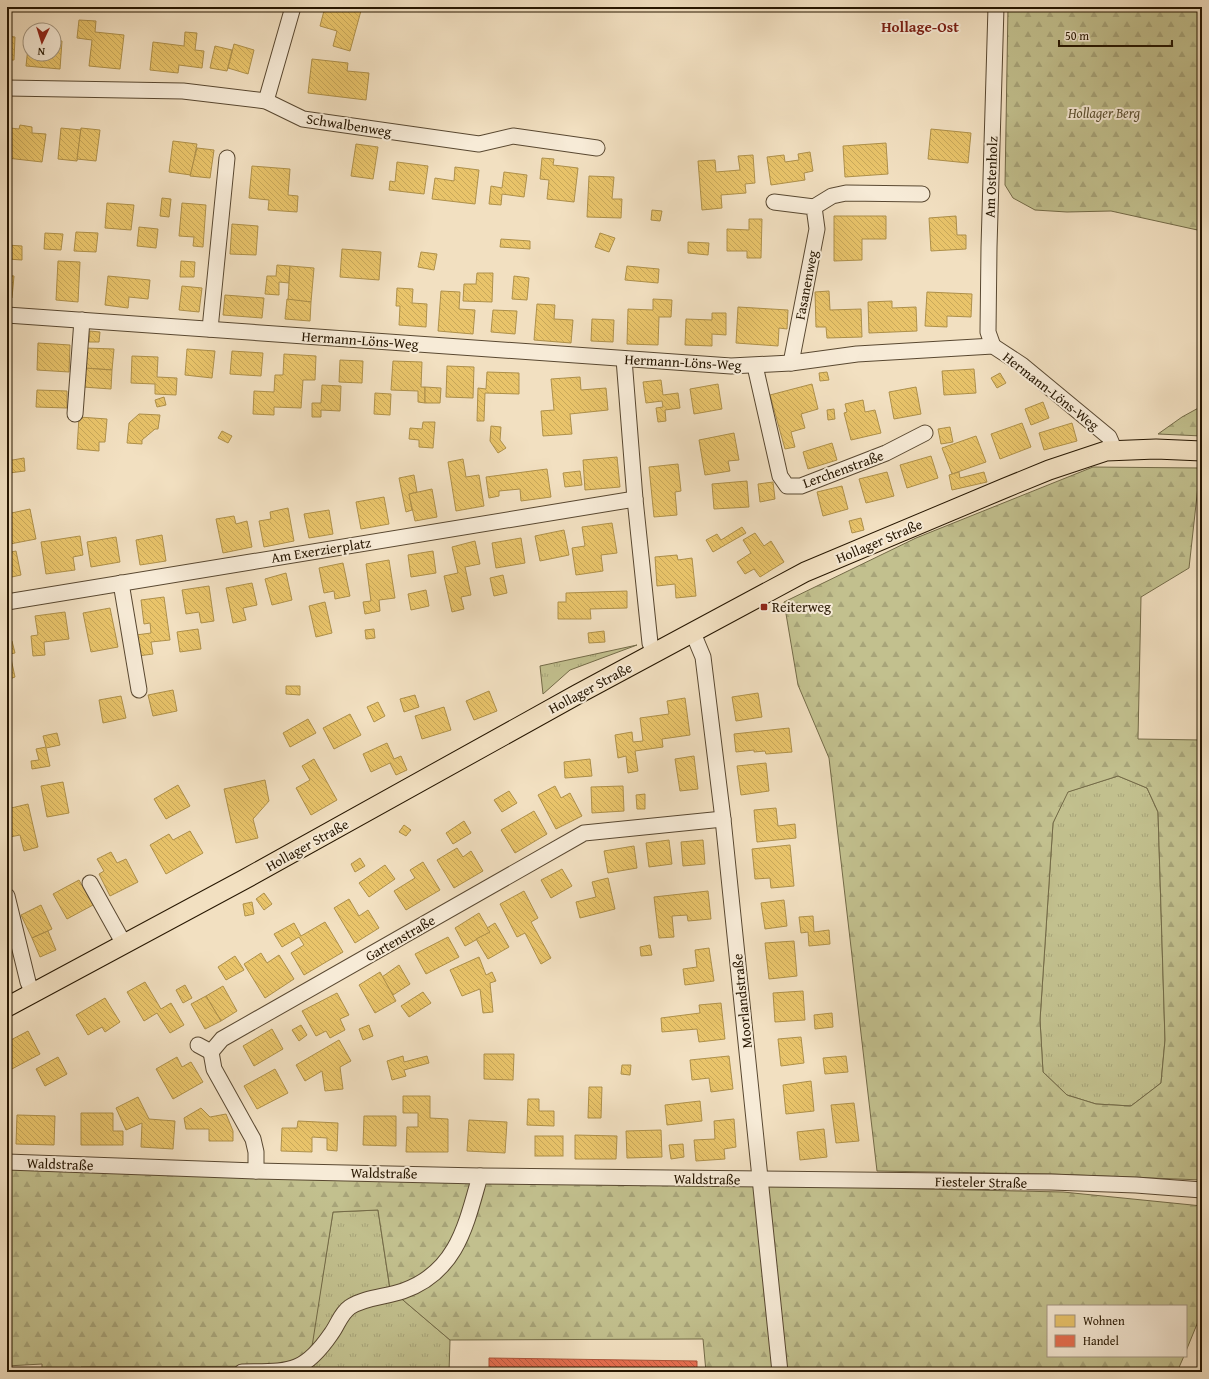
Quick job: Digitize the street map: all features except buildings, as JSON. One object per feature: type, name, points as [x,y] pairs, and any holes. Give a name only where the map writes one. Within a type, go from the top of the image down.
[{"type":"main road","name":"Hollager Straße","points":[[7,1007],[805,572],[1049,470],[1106,451],[1156,448],[1202,452]]},
{"type":"street","points":[[266,101],[293,7]]},
{"type":"street","name":"Am Ostenholz","points":[[993,346],[988,332],[996,7]]},
{"type":"street","name":"Schwalbenweg","points":[[7,88],[183,91],[266,101],[303,119],[479,144],[513,136],[597,148]]},
{"type":"street","points":[[210,329],[227,158]]},
{"type":"street","points":[[774,202],[814,207],[832,196],[846,193],[922,194]]},
{"type":"street","name":"Fasanenweg","points":[[791,363],[817,229],[814,207]]},
{"type":"street","name":"Hermann-Löns-Weg","points":[[7,315],[624,359],[755,366],[791,363],[857,354],[993,346],[1022,365],[1109,437],[1115,451]]},
{"type":"street","points":[[75,414],[82,320]]},
{"type":"street","points":[[624,359],[635,499],[650,643],[654,653]]},
{"type":"street","name":"Lerchenstraße","points":[[755,366],[780,476],[787,486],[801,486],[886,453],[925,433]]},
{"type":"street","name":"Am Exerzierplatz","points":[[7,602],[635,499]]},
{"type":"street","points":[[121,583],[139,690]]},
{"type":"street","name":"Moorlandstraße","points":[[693,633],[703,657],[723,819],[780,1372]]},
{"type":"street","name":"Gartenstraße","points":[[256,1170],[256,1152],[253,1139],[204,1048],[584,833],[723,819]]},
{"type":"street","points":[[90,883],[124,944]]},
{"type":"street","points":[[7,896],[28,982],[33,993]]},
{"type":"street","name":"Waldstraße","points":[[7,1162],[480,1176],[760,1180]]},
{"type":"street","points":[[242,1372],[287,1372],[300,1366],[320,1351],[333,1332],[341,1315],[351,1307],[368,1299],[404,1290],[437,1273],[447,1261],[466,1228],[480,1176]]},
{"type":"street","name":"Fiesteler Straße","points":[[760,1180],[1051,1182],[1136,1185],[1202,1190]]},
{"type":"green space","name":"Hollager Berg","points":[[1008,7],[1202,7],[1202,231],[1111,211],[1067,212],[1035,210],[1013,198],[1005,185]]},
{"type":"green space","points":[[1202,406],[1202,436],[1158,434],[1182,417]]},
{"type":"green space","points":[[1093,467],[1200,468],[1189,568],[1141,597],[1138,739],[1202,740],[1202,1180],[1050,1174],[877,1171],[829,758],[798,685],[784,602],[916,538]],"holes":[[[1118,776],[1147,788],[1158,812],[1165,1040],[1161,1083],[1131,1106],[1096,1104],[1067,1095],[1043,1072],[1040,1020],[1053,823],[1068,792]]]},
{"type":"green space","points":[[637,645],[570,670],[543,694],[540,666]]},
{"type":"green space","points":[[1118,776],[1147,788],[1158,812],[1165,1040],[1161,1083],[1131,1106],[1096,1104],[1067,1095],[1043,1072],[1040,1020],[1053,823],[1067,792]]},
{"type":"green space","points":[[7,1162],[760,1180],[878,1188],[1063,1192],[1202,1206],[1202,1312],[1187,1349],[1187,1305],[1047,1305],[1047,1357],[1184,1357],[1177,1372],[706,1372],[703,1339],[450,1340],[390,1289],[378,1210],[333,1212],[309,1366],[81,1367],[81,1372],[42,1372],[42,1364],[7,1366]]},
{"type":"green space","points":[[378,1210],[390,1289],[450,1340],[449,1372],[307,1372],[333,1212]]},
{"type":"place","name":"Reiterweg","points":[[764,607]]},
{"type":"district","name":"Hollage-Ost","points":[[920,26]]}]
